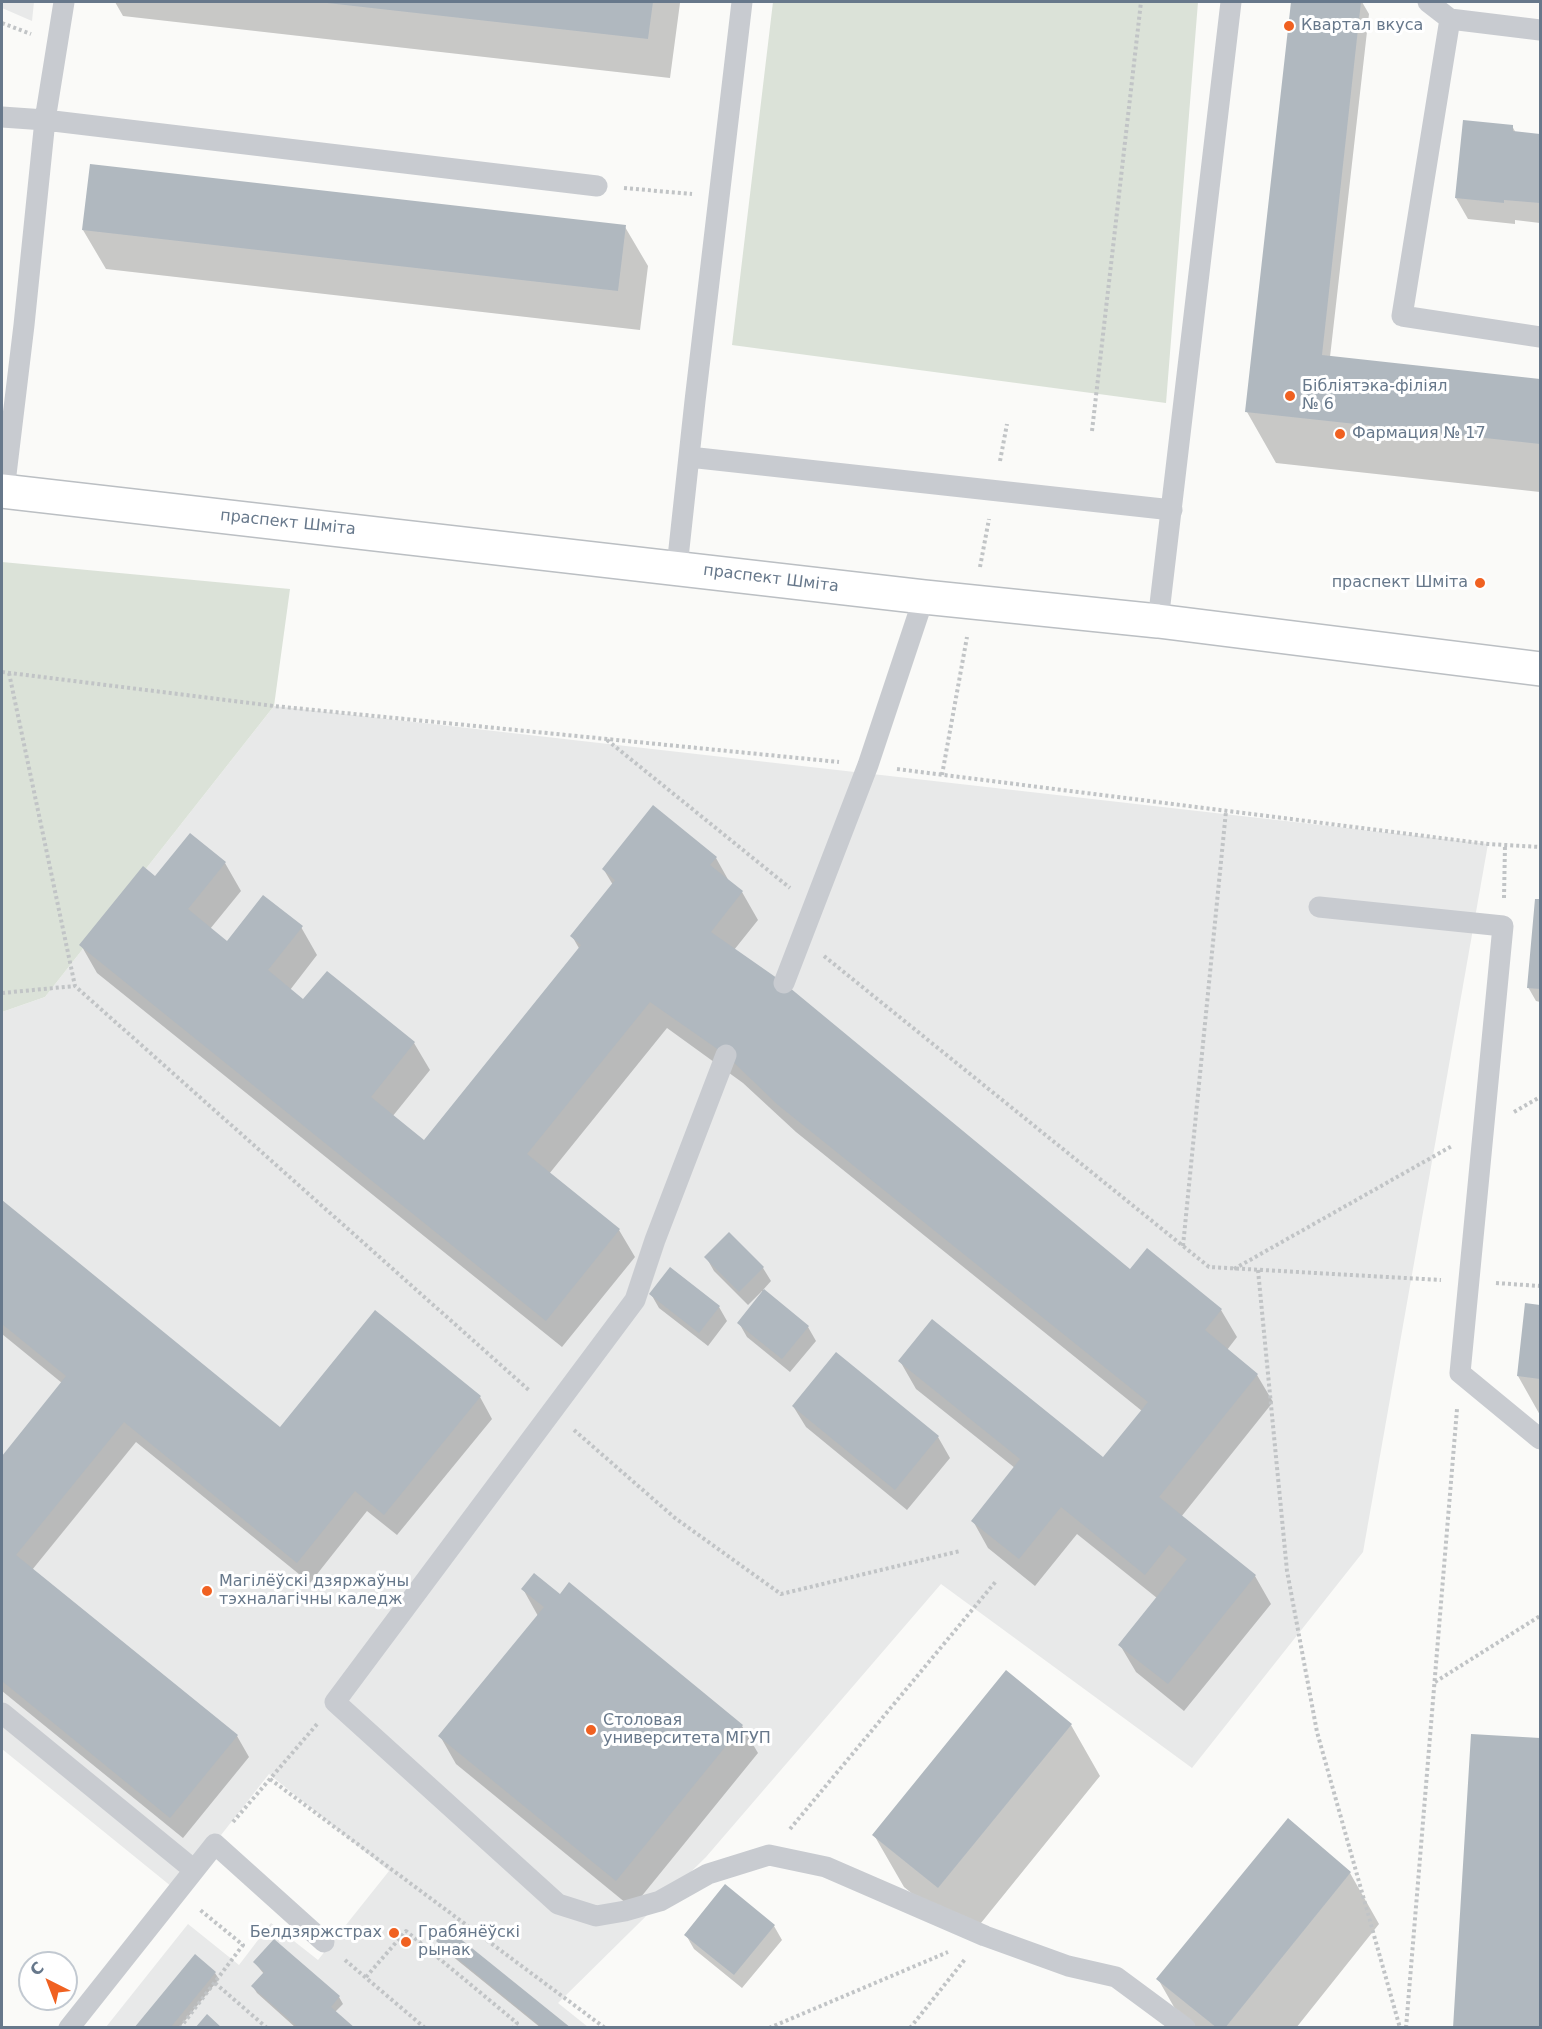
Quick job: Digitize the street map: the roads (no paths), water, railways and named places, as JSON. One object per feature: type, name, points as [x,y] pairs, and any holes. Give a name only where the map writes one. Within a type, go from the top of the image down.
[{"type":"main road","name":"праспект Шміта","points":[[3,491],[924,597],[1158,621],[1540,669]]},
{"type":"lane","points":[[3,491],[24,325],[45,120],[64,2]]},
{"type":"lane","points":[[677,567],[742,2]]},
{"type":"lane","points":[[1158,621],[1231,2]]},
{"type":"lane","points":[[1428,2],[1450,19],[1540,30]]},
{"type":"lane","points":[[1450,19],[1402,316],[1540,337]]},
{"type":"lane","points":[[2,117],[45,120],[597,186]]},
{"type":"lane","points":[[688,458],[1172,510]]},
{"type":"lane","points":[[784,983],[868,765],[924,597]]},
{"type":"lane","points":[[1319,907],[1503,926],[1460,1372],[1540,1438]]},
{"type":"lane","points":[[726,1055],[659,1229],[635,1300],[335,1702],[558,1904],[596,1917],[625,1911],[660,1901],[708,1874],[769,1855],[826,1867],[985,1936],[1068,1966],[1116,1977],[1185,2028]]},
{"type":"lane","points":[[2,1713],[194,1870]]},
{"type":"lane","points":[[69,2028],[215,1844],[324,1942]]},
{"type":"place","name":"Квартал вкуса","points":[[1289,26]]},
{"type":"place","name":"Бібліятэка-філіял № 6","points":[[1290,396]]},
{"type":"place","name":"Фармация № 17","points":[[1340,434]]},
{"type":"place","name":"праспект Шміта","points":[[1480,583]]},
{"type":"place","name":"Магілёўскі дзяржаўны тэхналагічны каледж","points":[[207,1591]]},
{"type":"place","name":"Столовая университета МГУП","points":[[591,1730]]},
{"type":"place","name":"Белдзяржстрах","points":[[394,1933]]},
{"type":"place","name":"Грабянёўскі рынак","points":[[406,1942]]}]
